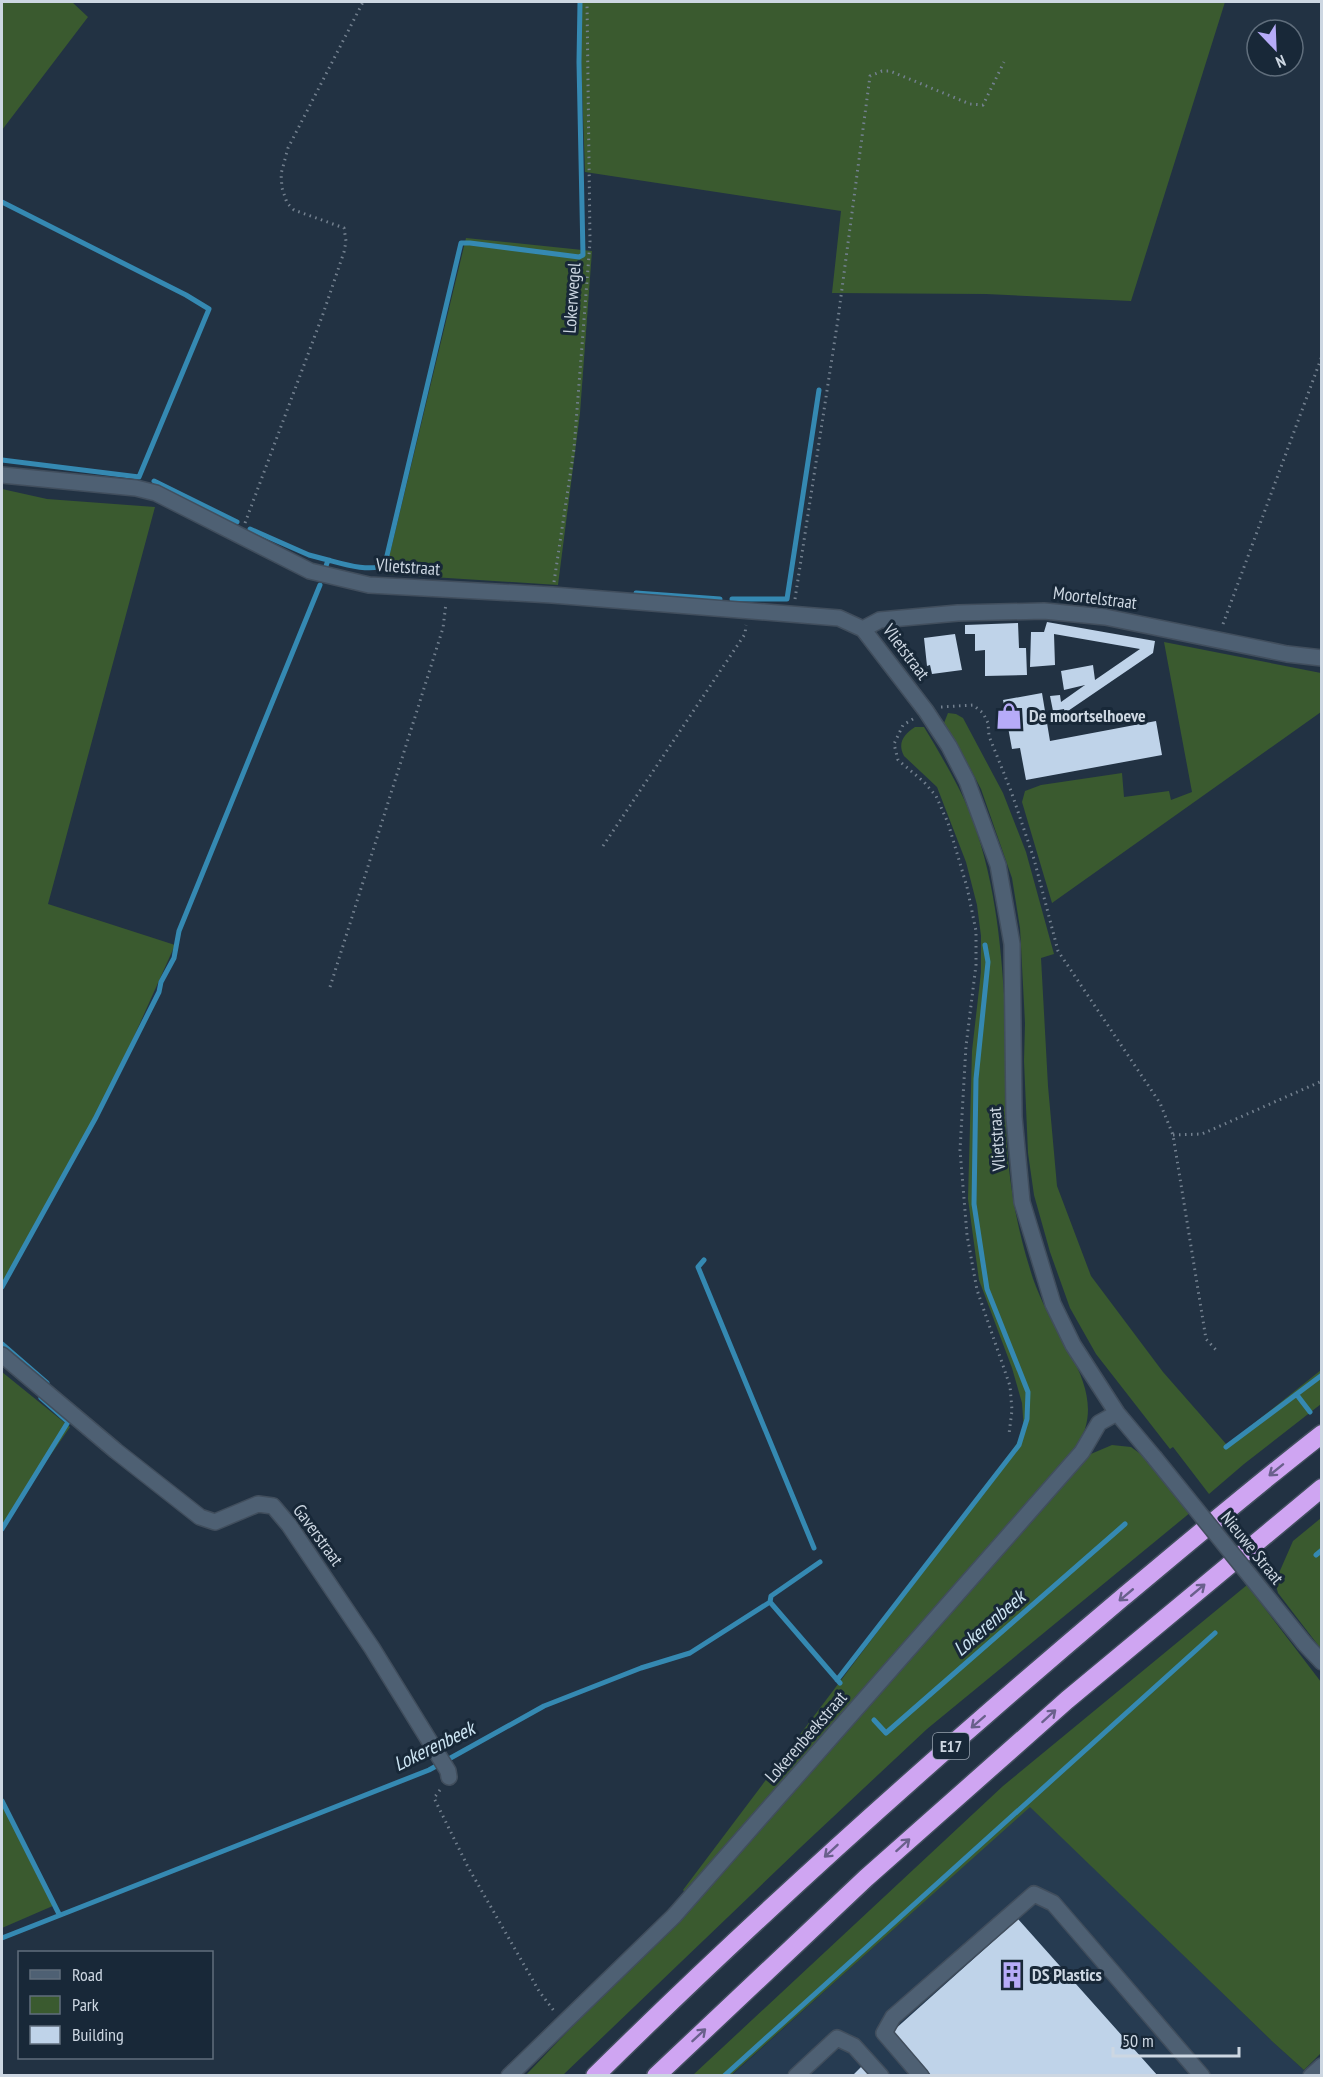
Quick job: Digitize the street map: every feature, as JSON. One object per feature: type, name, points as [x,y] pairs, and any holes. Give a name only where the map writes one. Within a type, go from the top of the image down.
[{"type":"highway","name":"E17","points":[[596,2076],[840,1843],[1040,1667],[1273,1472],[1322,1434]]},
{"type":"highway","name":"E17","points":[[656,2076],[858,1886],[1041,1724],[1322,1488]]},
{"type":"street","name":"Vlietstraat","points":[[2,475],[136,488],[156,493],[310,571],[369,585],[552,595],[839,618],[863,629],[926,711],[949,746],[967,781],[998,865],[1012,944],[1014,1117],[1022,1202],[1053,1304],[1073,1345],[1118,1413],[1154,1457]]},
{"type":"street","name":"Moortelstraat","points":[[863,629],[880,620],[958,613],[1044,611],[1105,616],[1287,654],[1322,658]]},
{"type":"street","name":"Gaverstraat","points":[[2,1355],[116,1451],[200,1517],[215,1522],[258,1504],[273,1506],[289,1525],[366,1639],[449,1774]]},
{"type":"street","name":"Lokerenbeekstraat","points":[[509,2076],[562,2022],[675,1916],[1074,1460],[1099,1423],[1118,1413]]},
{"type":"street","name":"Nieuwe Straat","points":[[1154,1457],[1322,1662]]},
{"type":"street","points":[[921,2076],[884,2033],[893,2018],[1034,1894],[1053,1903],[1202,2076]]},
{"type":"street","points":[[796,2076],[837,2038],[854,2046],[881,2076]]},
{"type":"path","points":[[239,535],[249,515],[323,314],[346,241],[344,228],[294,210],[287,203],[282,188],[281,174],[288,148],[363,2]]},
{"type":"path","name":"Lokerwegel","points":[[552,595],[574,449],[590,242],[587,2]]},
{"type":"path","points":[[793,615],[838,319],[870,76],[882,71],[890,71],[969,104],[983,105],[1004,62]]},
{"type":"path","points":[[1217,638],[1322,356]]},
{"type":"path","points":[[330,987],[443,628],[447,589]]},
{"type":"path","points":[[603,846],[745,634],[747,612]]},
{"type":"path","points":[[1173,1135],[1202,1134],[1322,1081]]},
{"type":"path","points":[[449,1774],[435,1798],[468,1867],[539,1991],[562,2022]]},
{"type":"shaded area","points":[[1030,1806],[1274,2043],[1304,2070],[1316,2072],[1321,2076],[731,2076]]},
{"type":"green space","points":[[2,2],[72,2],[88,17],[2,130]]},
{"type":"green space","points":[[579,2],[1225,2],[1131,301],[986,294],[832,293],[841,211],[585,172]]},
{"type":"green space","points":[[466,238],[592,251],[580,413],[558,585],[385,574]]},
{"type":"green space","points":[[2,489],[47,499],[155,507],[48,904],[175,945],[97,1119],[2,1284]]},
{"type":"green space","points":[[1164,642],[1321,673],[1321,712],[1052,903],[1022,802],[1025,791],[1041,785],[1122,773],[1124,797],[1169,791],[1171,800],[1192,792]]},
{"type":"green space","points":[[948,713],[963,718],[1003,793],[1026,852],[1054,954],[1041,958],[1048,1086],[1057,1186],[1091,1276],[1163,1372],[1227,1445],[1321,1370],[1321,1404],[1209,1494],[1173,1447],[1170,1449],[1096,1354],[1070,1308],[1050,1252],[1034,1195],[1028,1153],[1020,928],[1012,878],[981,789],[944,723]]},
{"type":"green space","points":[[915,727],[924,727],[964,799],[981,846],[993,894],[1002,969],[1007,1140],[1013,1196],[1020,1233],[1034,1282],[1050,1318],[1076,1364],[1087,1396],[1088,1413],[1085,1429],[1075,1450],[686,1894],[683,1890],[1009,1457],[1024,1431],[1022,1403],[1012,1368],[979,1280],[968,1199],[972,1051],[981,972],[981,936],[977,905],[966,862],[937,787],[904,756],[902,751],[903,739]]},
{"type":"green space","points":[[2,1372],[70,1427],[2,1525]]},
{"type":"green space","points":[[1112,1445],[1131,1447],[1146,1458],[1191,1512],[927,1729],[563,2075],[525,2076],[650,1945],[1086,1456]]},
{"type":"green space","points":[[1321,1518],[1321,1649],[1278,1593],[1275,1582],[1293,1541]]},
{"type":"green space","points":[[1247,1585],[1321,1682],[1322,2052],[1304,2070],[1030,1807],[731,2075],[693,2075],[1003,1786]]},
{"type":"green space","points":[[2,1796],[55,1905],[2,1928]]},
{"type":"building","points":[[1047,622],[1155,641],[1153,653],[1065,713],[1064,709],[1053,711],[1050,696],[1060,695],[1061,702],[1085,685],[1064,690],[1061,671],[1093,665],[1095,680],[1140,649],[1054,634],[1055,665],[1030,667],[1031,632],[1044,632]]},
{"type":"building","points":[[1018,623],[1019,648],[1026,648],[1027,675],[985,676],[985,650],[975,651],[975,634],[965,634],[965,625]]},
{"type":"building","points":[[955,634],[962,670],[932,674],[930,665],[927,666],[924,638]]},
{"type":"building","points":[[1042,693],[1050,741],[1156,721],[1162,755],[1026,780],[1020,748],[1012,749],[1003,700]]},
{"type":"building","name":"DS Plastics","points":[[1018,1919],[1158,2076],[932,2076],[893,2031]]},
{"type":"building","points":[[864,2064],[874,2076],[852,2076]]},
{"type":"waterway","points":[[326,566],[328,560],[366,568],[380,567],[385,564],[461,243],[579,257],[583,255],[580,2]]},
{"type":"waterway","points":[[2,202],[186,295],[209,309],[139,477],[2,460]]},
{"type":"waterway","points":[[732,599],[787,599],[819,390]]},
{"type":"waterway","points":[[154,481],[237,522]]},
{"type":"waterway","points":[[250,529],[309,555],[328,560]]},
{"type":"waterway","points":[[2,1287],[95,1119],[159,992],[161,982],[174,958],[179,931],[320,585]]},
{"type":"waterway","points":[[636,593],[720,599]]},
{"type":"waterway","points":[[837,1680],[1019,1445],[1027,1419],[1028,1392],[987,1289],[974,1204],[976,1079],[988,962],[985,945]]},
{"type":"waterway","points":[[704,1260],[698,1267],[814,1548]]},
{"type":"waterway","points":[[2,1344],[47,1383]]},
{"type":"waterway","name":"Lokerenbeek","points":[[1226,1447],[1322,1375]]},
{"type":"waterway","name":"Lokerenbeek","points":[[1297,1395],[1310,1412]]},
{"type":"waterway","points":[[2,1529],[68,1422],[41,1398]]},
{"type":"waterway","name":"Lokerenbeek","points":[[874,1720],[886,1733],[1125,1524]]},
{"type":"waterway","points":[[1316,1555],[1322,1550]]},
{"type":"waterway","points":[[770,1602],[771,1596],[820,1562]]},
{"type":"waterway","name":"Lokerenbeek","points":[[2,1938],[429,1770],[544,1706],[641,1668],[690,1653],[770,1602],[840,1683]]},
{"type":"waterway","points":[[724,2076],[1215,1633]]},
{"type":"waterway","points":[[2,1801],[59,1914]]},
{"type":"place","name":"De moortselhoeve","points":[[1009,716]]},
{"type":"place","name":"DS Plastics","points":[[1012,1975]]}]
